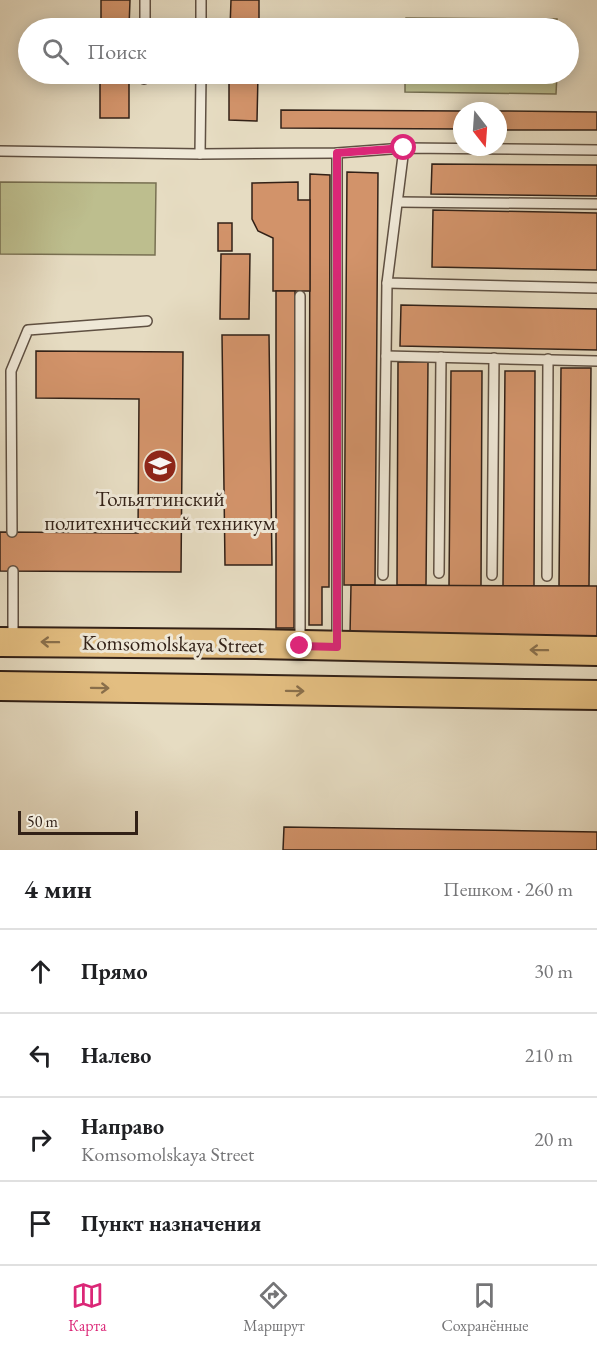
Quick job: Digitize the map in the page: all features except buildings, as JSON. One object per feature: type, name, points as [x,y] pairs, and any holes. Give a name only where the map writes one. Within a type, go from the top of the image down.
[{"type":"main road","name":"Komsomolskaya Street","points":[[7,642],[597,651]]},
{"type":"main road","points":[[0,687],[597,695]]},
{"type":"lane","points":[[145,0],[145,18]]},
{"type":"lane","points":[[201,0],[201,18]]},
{"type":"lane","points":[[200,154],[201,84]]},
{"type":"lane","points":[[0,151],[200,154],[337,153],[404,148],[597,150]]},
{"type":"lane","points":[[383,575],[387,283],[404,148]]},
{"type":"lane","points":[[337,153],[337,647]]},
{"type":"lane","points":[[398,202],[597,204]]},
{"type":"lane","points":[[387,283],[597,288]]},
{"type":"lane","points":[[300,296],[300,646]]},
{"type":"lane","points":[[12,532],[11,371],[28,330],[147,321]]},
{"type":"lane","points":[[386,356],[597,361]]},
{"type":"lane","points":[[439,573],[441,357]]},
{"type":"lane","points":[[492,575],[495,358]]},
{"type":"lane","points":[[547,576],[548,359]]},
{"type":"lane","points":[[7,642],[13,571]]},
{"type":"green space","points":[[405,84],[556,84],[556,94],[405,92]]},
{"type":"green space","points":[[0,182],[156,183],[155,255],[0,254]]},
{"type":"place","name":"Тольяттинский политехнический техникум","points":[[160,466]]},
{"type":"route","points":[[300,646],[337,647],[337,153],[404,148]]}]
